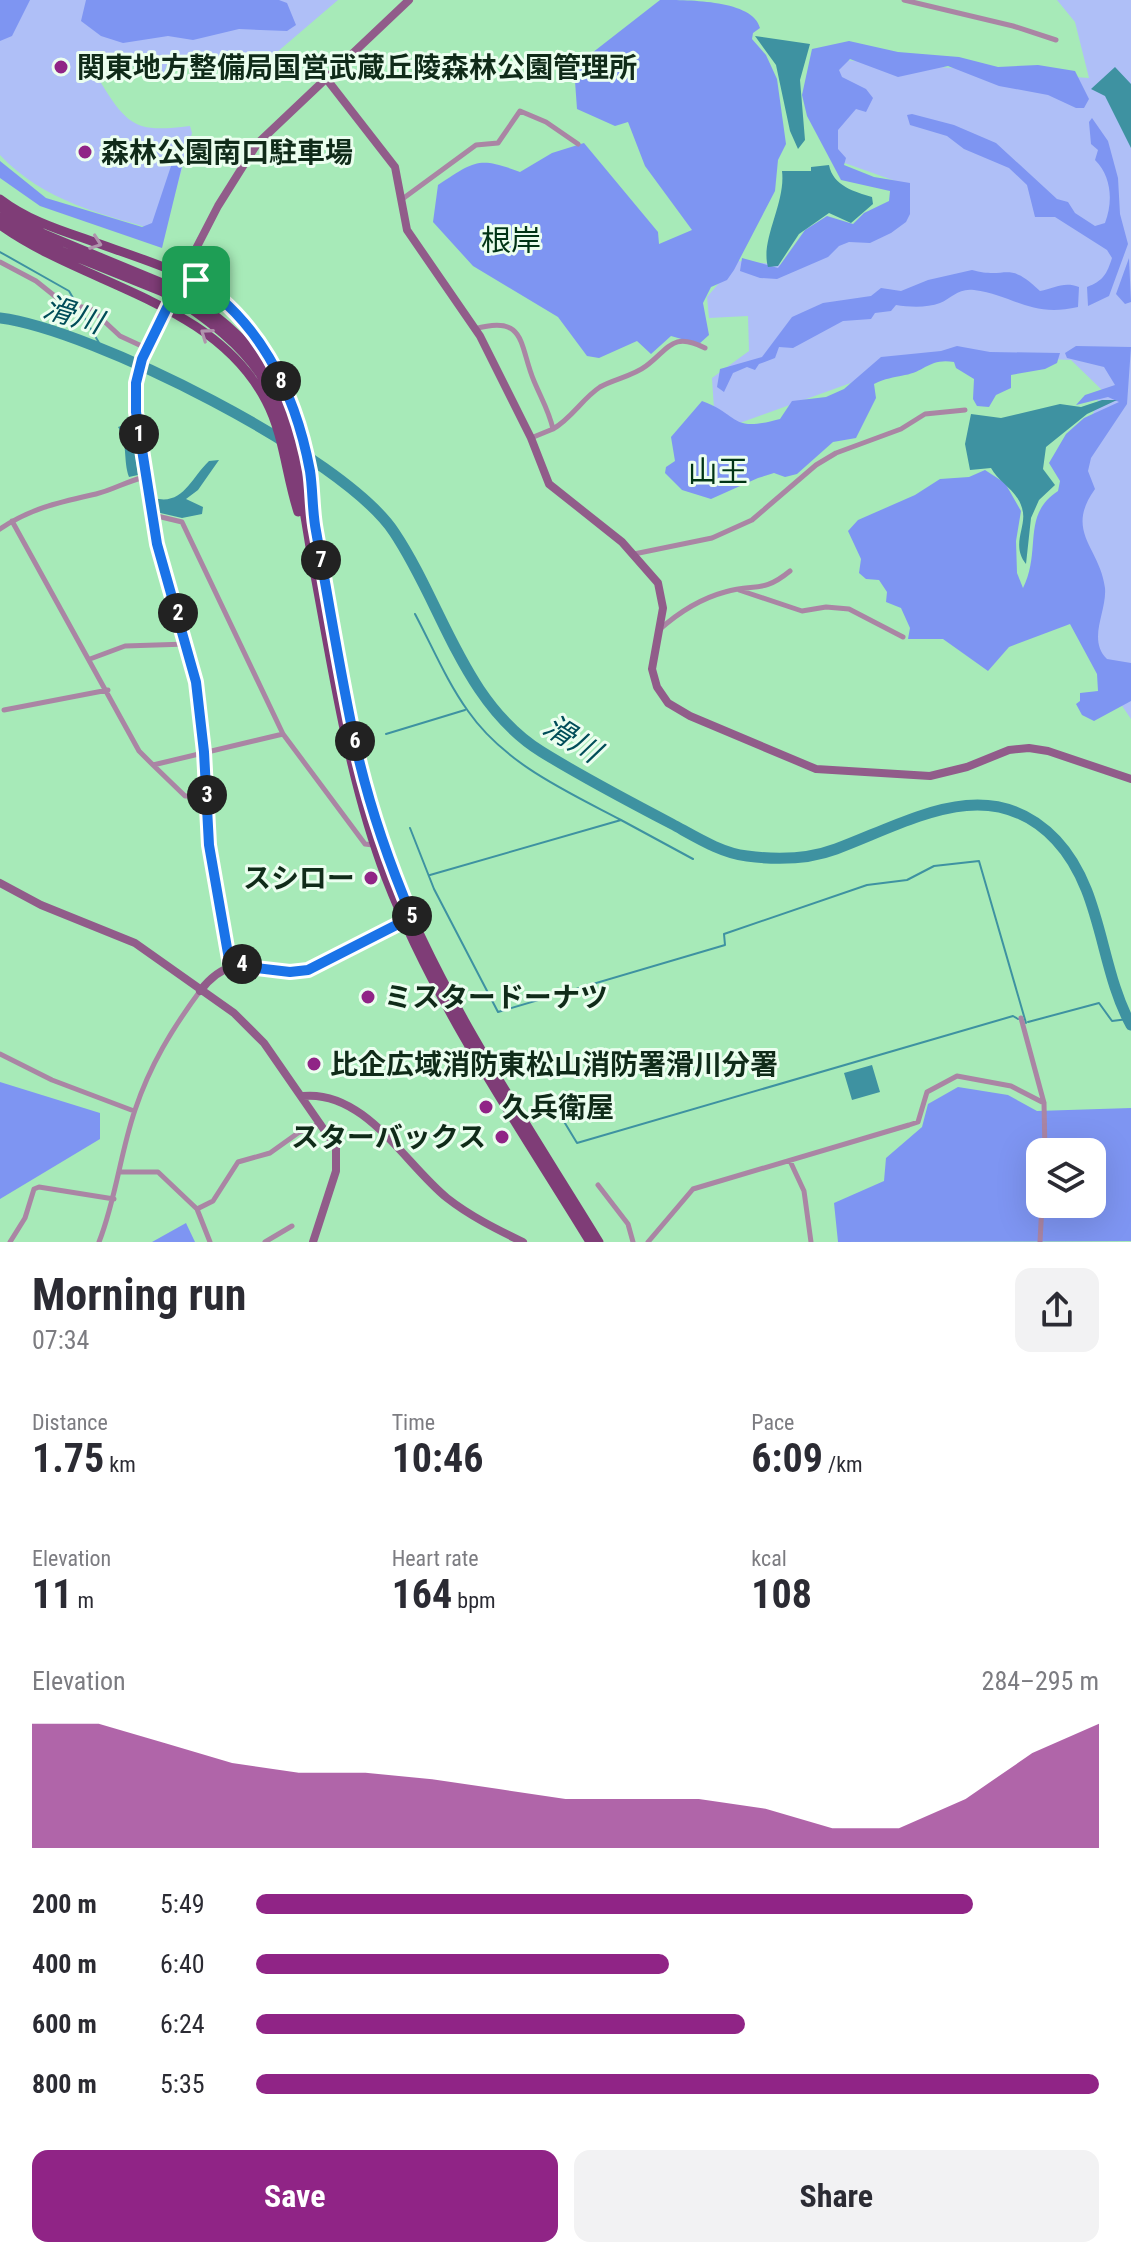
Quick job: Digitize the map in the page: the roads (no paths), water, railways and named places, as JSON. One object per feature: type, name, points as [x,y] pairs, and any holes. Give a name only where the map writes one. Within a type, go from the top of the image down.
[{"type":"main road","points":[[0,199],[46,225],[184,273],[236,312],[270,355],[301,437],[310,472],[312,514]]},
{"type":"main road","points":[[0,207],[44,234],[182,297],[234,331],[264,366],[289,414],[312,514],[363,776],[408,919],[466,1022],[599,1242]]},
{"type":"main road","points":[[0,217],[61,251],[165,289]]},
{"type":"main road","points":[[0,225],[40,251],[165,308],[228,350],[245,367],[271,412],[307,534]]},
{"type":"main road","points":[[182,297],[236,345],[266,386],[286,433],[345,734],[374,845],[448,1007],[590,1242]]},
{"type":"street","points":[[230,965],[209,845],[204,752],[188,644],[165,573],[152,515],[137,422],[136,383],[145,351],[165,308],[218,206],[257,144],[409,0]]},
{"type":"street","points":[[904,0],[1013,26],[1056,40]]},
{"type":"street","points":[[325,77],[390,158],[399,178],[407,230],[475,329],[531,438],[549,484],[634,554],[654,575],[661,590],[663,608],[652,669],[657,687],[668,703],[690,716],[802,764],[827,770],[930,776],[967,767],[1001,752],[1029,748],[1048,751],[1131,779]]},
{"type":"street","points":[[401,200],[476,145],[498,143],[520,111],[546,122],[578,144]]},
{"type":"street","points":[[0,262],[36,281],[66,305],[96,312],[120,336],[145,351]]},
{"type":"street","points":[[475,329],[498,323],[517,332],[525,344],[526,360],[548,408],[553,429]]},
{"type":"street","points":[[531,438],[553,429],[572,416],[598,389],[647,365],[670,344],[691,341],[705,348]]},
{"type":"street","points":[[634,554],[712,538],[752,520],[816,465],[836,453],[901,429],[925,414],[965,410]]},
{"type":"street","points":[[0,529],[55,501],[100,493],[125,481],[146,477]]},
{"type":"street","points":[[152,515],[182,522],[283,734],[365,844],[374,845]]},
{"type":"street","points":[[12,521],[139,751],[185,796],[207,796]]},
{"type":"street","points":[[658,631],[683,610],[708,597],[772,586],[790,571]]},
{"type":"street","points":[[739,590],[802,611],[826,607],[849,609],[903,637]]},
{"type":"street","points":[[90,659],[125,646],[188,644]]},
{"type":"street","points":[[4,710],[108,690]]},
{"type":"street","points":[[153,765],[283,734]]},
{"type":"street","points":[[0,883],[41,905],[135,943],[234,1013],[261,1040],[336,1147],[338,1158],[313,1242]]},
{"type":"street","points":[[99,1242],[114,1199],[134,1111],[165,1038],[212,975],[230,965],[290,972],[308,970],[408,919]]},
{"type":"street","points":[[1021,1018],[1044,1103],[1045,1138]]},
{"type":"street","points":[[0,1054],[52,1080],[134,1111]]},
{"type":"street","points":[[648,1242],[693,1189],[918,1122],[927,1092],[957,1076],[1011,1086],[1044,1103]]},
{"type":"street","points":[[303,1096],[337,1102],[360,1114],[444,1195],[486,1224],[523,1242]]},
{"type":"street","points":[[197,1209],[216,1198],[238,1162],[270,1153],[298,1133],[322,1123]]},
{"type":"street","points":[[790,1161],[804,1191],[811,1242]]},
{"type":"street","points":[[120,1172],[158,1172],[197,1209],[210,1242]]},
{"type":"street","points":[[598,1185],[628,1224],[633,1242]]},
{"type":"street","points":[[10,1242],[25,1218],[34,1189],[39,1187],[114,1199]]},
{"type":"street","points":[[1040,1242],[1041,1218]]},
{"type":"street","points":[[265,1242],[292,1226]]},
{"type":"waterway","points":[[0,252],[69,291],[102,348]]},
{"type":"waterway","name":"滑川","points":[[0,318],[41,327],[93,345],[151,371],[271,434],[324,468],[366,501],[394,532],[473,680],[492,707],[515,731],[574,771],[709,844],[747,856],[792,858],[836,849],[892,826],[949,808],[977,805],[1004,808],[1031,819],[1056,840],[1083,882],[1112,979],[1131,1025]]},
{"type":"waterway","points":[[415,614],[453,688],[483,730],[518,761],[621,820]]},
{"type":"waterway","points":[[386,734],[465,710]]},
{"type":"waterway","points":[[430,875],[621,820],[693,859]]},
{"type":"waterway","points":[[410,828],[434,889],[498,1012],[725,945],[724,934],[867,885],[907,880],[934,866],[979,861],[1026,1023]]},
{"type":"waterway","points":[[1028,1022],[1099,1003],[1112,1021],[1128,1019]]},
{"type":"waterway","points":[[557,1110],[577,1143],[1013,1016],[1018,1019]]},
{"type":"place","name":"関東地方整備局国営武蔵丘陵森林公園管理所","points":[[61,67]]},
{"type":"place","name":"森林公園南口駐車場","points":[[85,152]]},
{"type":"place","name":"スシロー","points":[[371,878]]},
{"type":"place","name":"ミスタードーナツ","points":[[368,997]]},
{"type":"place","name":"比企広域消防東松山消防署滑川分署","points":[[314,1064]]},
{"type":"place","name":"久兵衛屋","points":[[486,1107]]},
{"type":"place","name":"スターバックス","points":[[502,1137]]},
{"type":"district","name":"根岸","points":[[511,241]]},
{"type":"district","name":"山王","points":[[718,472]]}]
